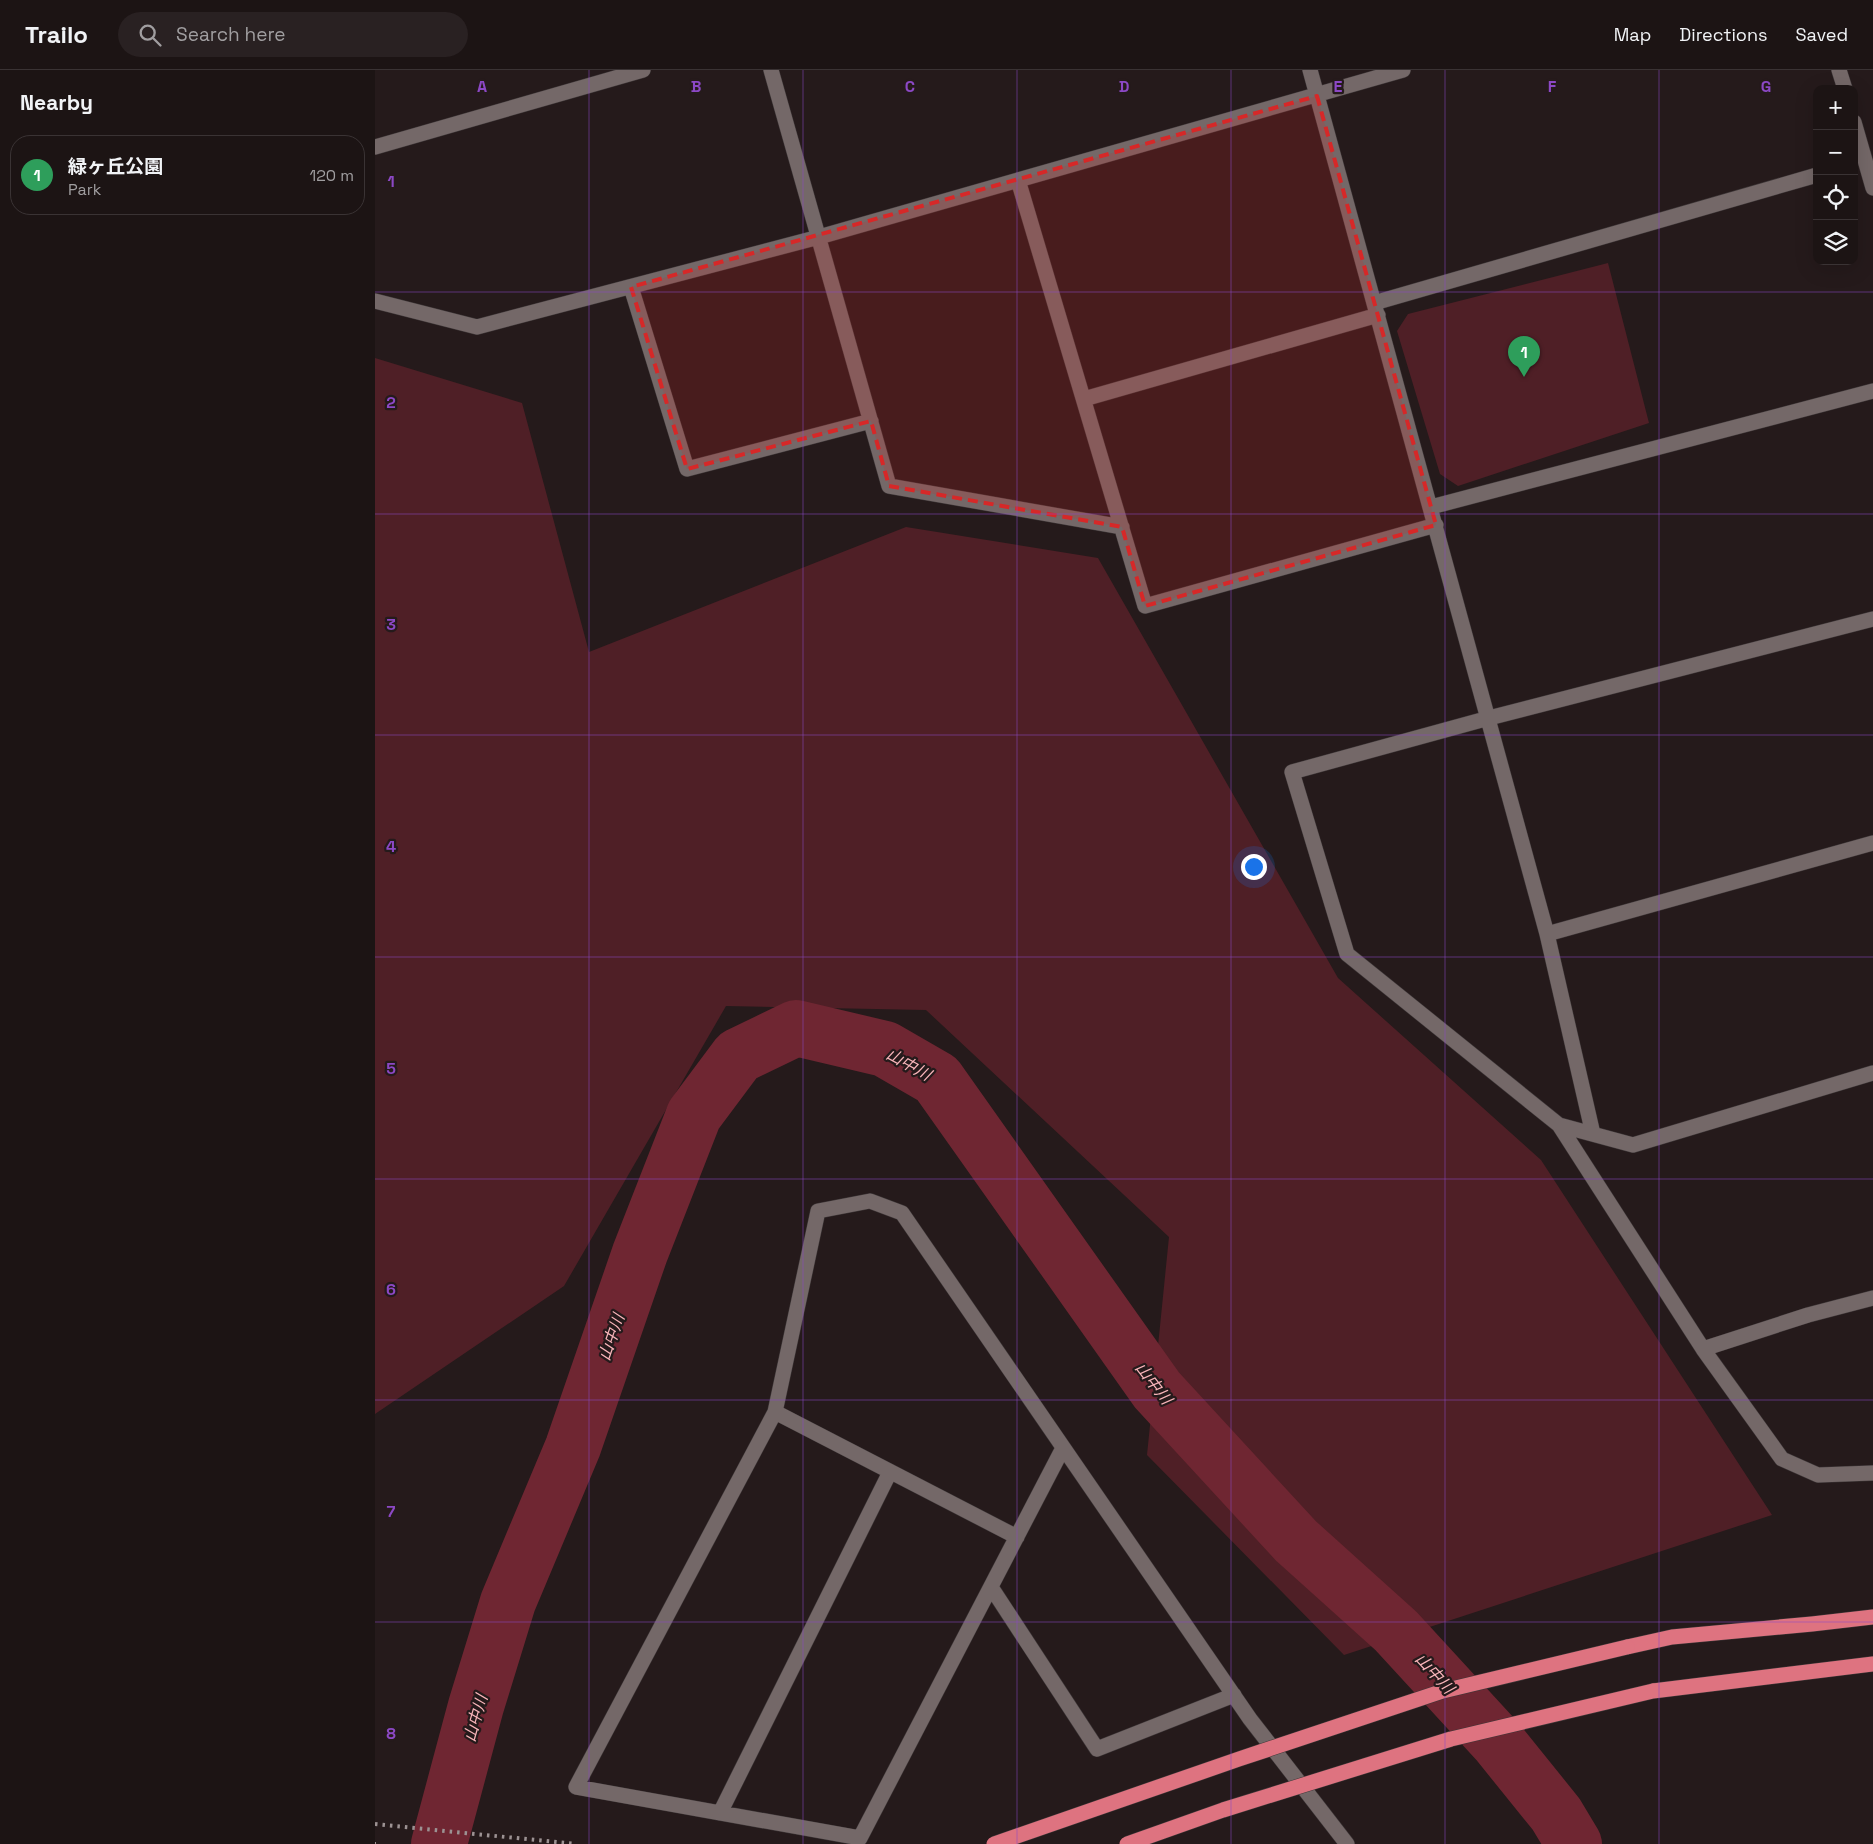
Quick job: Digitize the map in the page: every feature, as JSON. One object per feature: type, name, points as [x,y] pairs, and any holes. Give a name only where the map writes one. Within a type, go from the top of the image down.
[{"type":"highway","points":[[994,1844],[1443,1691],[1672,1637],[1873,1617]]},
{"type":"highway","points":[[1127,1844],[1223,1810],[1451,1739],[1653,1691],[1873,1664]]},
{"type":"street","points":[[375,147],[643,70]]},
{"type":"street","points":[[771,70],[889,486],[1122,528]]},
{"type":"street","points":[[1310,70],[1547,934],[1593,1134]]},
{"type":"street","points":[[375,301],[477,328],[819,236],[1403,70]]},
{"type":"street","points":[[1839,70],[1844,85]]},
{"type":"street","points":[[1856,130],[1873,188]]},
{"type":"street","points":[[1083,399],[1813,176]]},
{"type":"street","points":[[1018,180],[1145,606],[1436,525]]},
{"type":"street","points":[[631,287],[687,469],[871,421]]},
{"type":"street","points":[[1431,507],[1873,391]]},
{"type":"street","points":[[1873,619],[1489,718],[1292,772],[1347,954],[1559,1125],[1703,1349],[1782,1460],[1818,1475],[1873,1473]]},
{"type":"street","points":[[1547,934],[1873,843]]},
{"type":"street","points":[[1559,1125],[1633,1145],[1873,1073]]},
{"type":"street","points":[[1063,1448],[860,1838],[576,1787],[775,1412],[819,1210],[870,1201],[901,1213],[1063,1448],[1233,1695],[1347,1844]]},
{"type":"street","points":[[1703,1349],[1873,1298]]},
{"type":"street","points":[[775,1412],[1017,1537]]},
{"type":"street","points":[[720,1813],[890,1472]]},
{"type":"street","points":[[991,1587],[1097,1748],[1233,1695]]},
{"type":"highlighted area","points":[[1317,96],[1436,525],[1145,606],[1122,527],[889,486],[871,421],[687,469],[631,287]]},
{"type":"shaded area","points":[[1608,263],[1649,423],[1458,486],[1440,474],[1397,331],[1408,314]]},
{"type":"shaded area","points":[[375,358],[522,403],[589,652],[906,527],[1098,558],[1338,978],[1541,1160],[1772,1515],[1344,1655],[1147,1455],[1169,1237],[926,1010],[726,1006],[564,1286],[375,1414]]},
{"type":"waterway","name":"山中川","points":[[439,1844],[476,1706],[508,1602],[573,1447],[640,1253],[694,1115],[738,1056],[796,1028],[885,1049],[937,1079],[1157,1390],[1296,1541],[1396,1631],[1497,1741],[1556,1814],[1574,1844]]},
{"type":"railway","points":[[375,1824],[576,1844]]},
{"type":"place","name":"緑ヶ丘公園","points":[[1524,377]]}]
